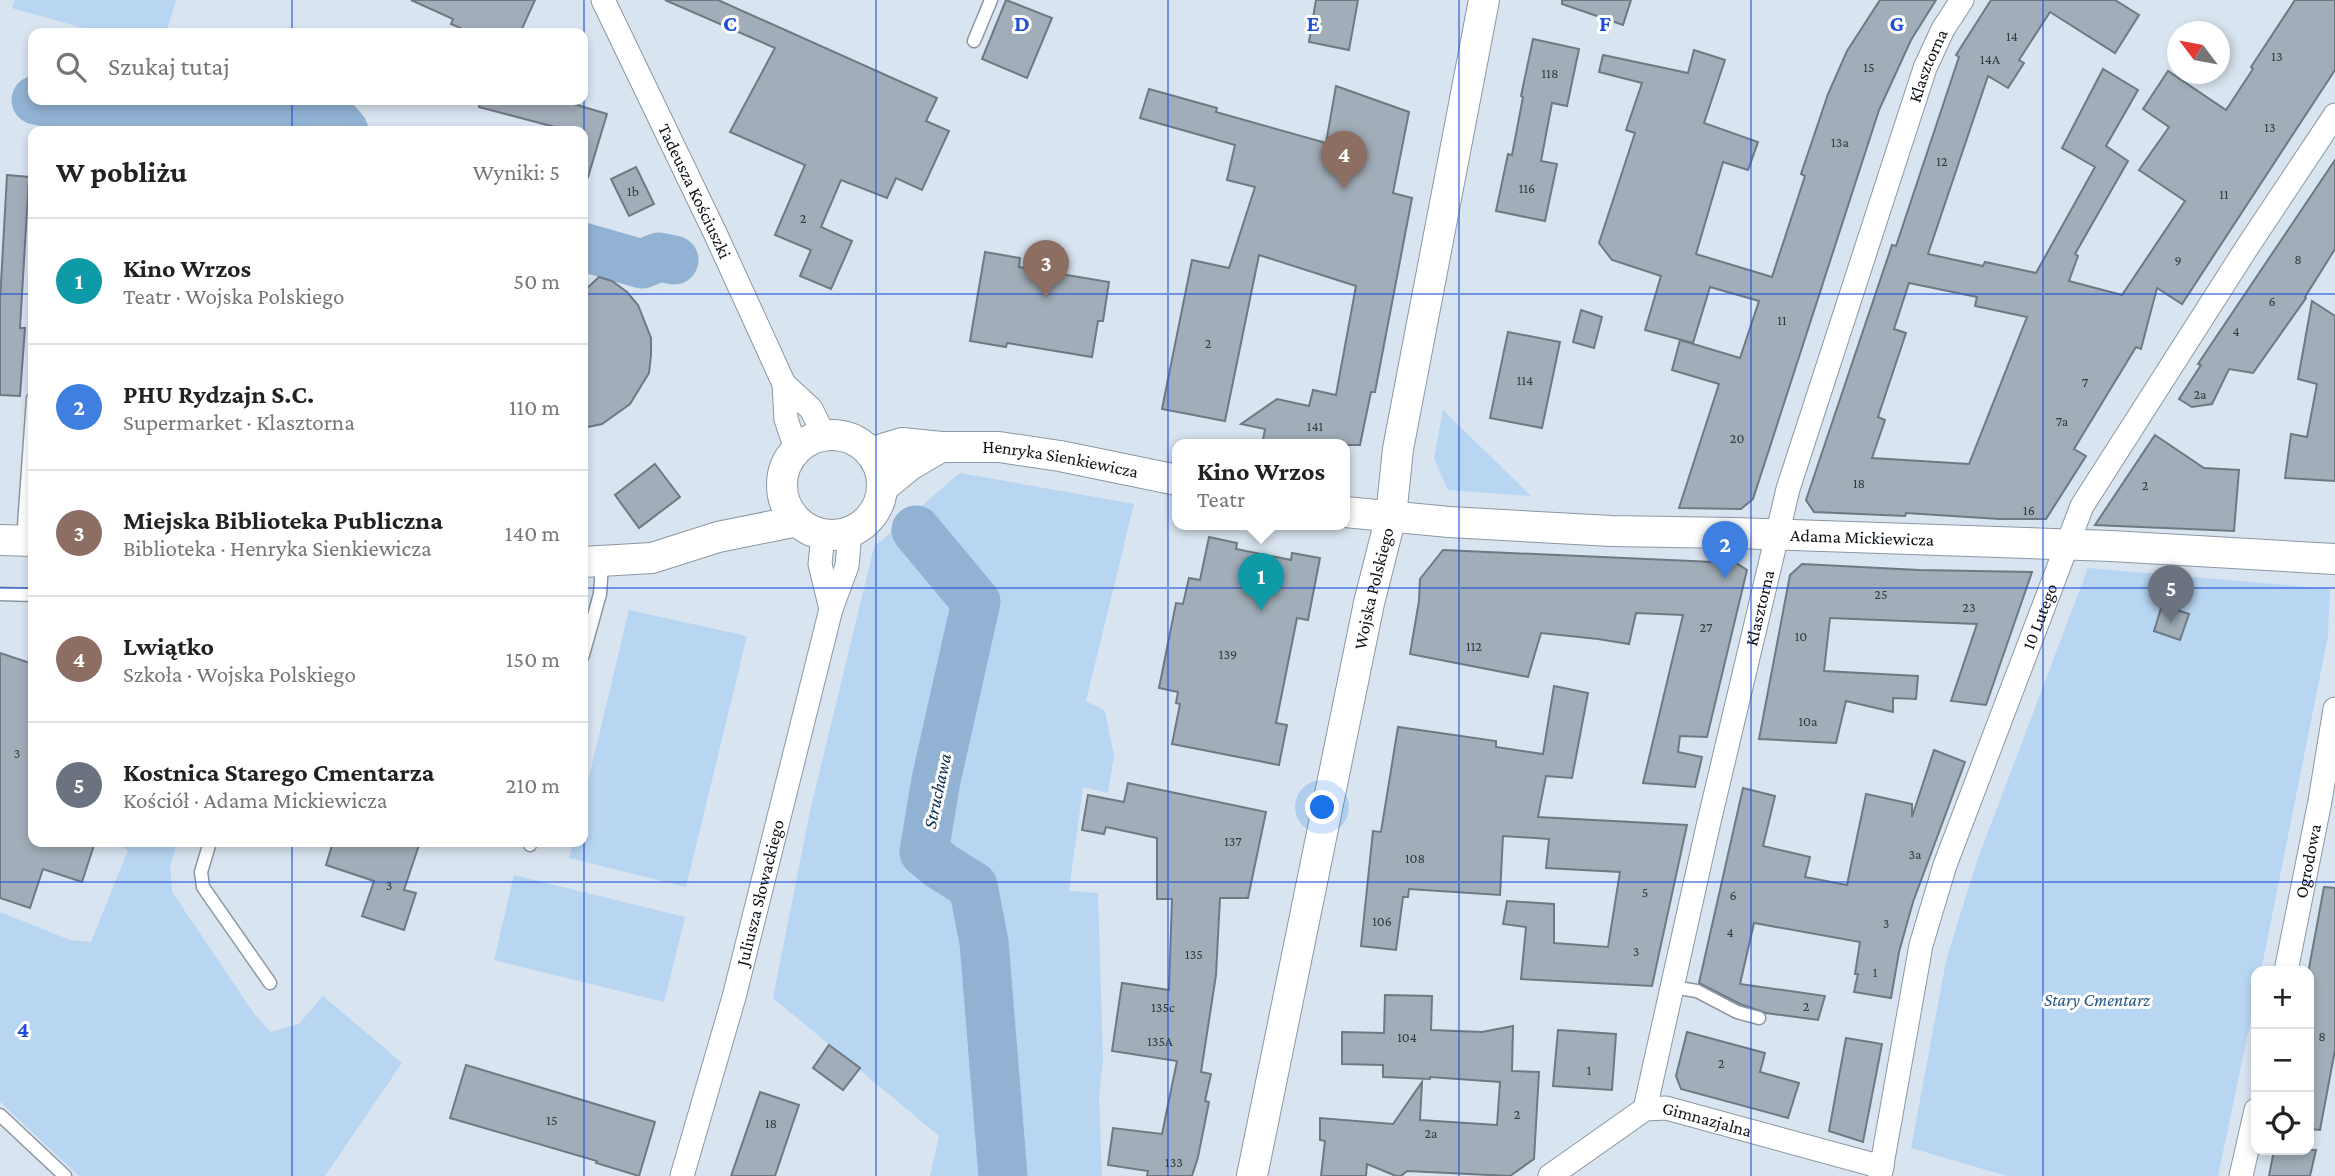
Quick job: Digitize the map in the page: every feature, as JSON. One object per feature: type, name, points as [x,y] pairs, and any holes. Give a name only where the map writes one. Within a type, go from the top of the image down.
[{"type":"street","name":"Tadeusza Kościuszki","points":[[603,0],[784,384],[786,419],[796,449]]},
{"type":"street","name":"Wojska Polskiego","points":[[1252,1176],[1369,603],[1391,516],[1398,449],[1484,0]]},
{"type":"street","name":"Klasztorna","points":[[1645,1109],[1788,489],[1925,68],[1943,29],[1962,0]]},
{"type":"street","name":"10 Lutego","points":[[1881,1172],[1921,945],[1945,864],[2082,506],[2335,115]]},
{"type":"street","name":"Tadeusza Kościuszki","points":[[784,384],[810,409],[824,435]]},
{"type":"street","points":[[824,435],[850,437],[872,452],[880,468],[883,487],[878,506],[867,522],[836,533],[805,527],[797,521],[788,509],[783,493],[782,477],[787,462],[796,449],[809,439],[824,435]]},
{"type":"street","name":"Henryka Sienkiewicza","points":[[872,452],[902,443],[941,447],[999,447],[1060,456],[1172,479]]},
{"type":"street","points":[[883,487],[910,465],[941,447]]},
{"type":"street","points":[[718,537],[783,493]]},
{"type":"street","points":[[1350,512],[1391,516]]},
{"type":"street","name":"Adama Mickiewicza","points":[[1391,516],[1611,531],[2111,546],[2335,559]]},
{"type":"street","points":[[593,563],[652,558],[718,537],[797,521]]},
{"type":"street","name":"Juliusza Słowackiego","points":[[682,1176],[734,998],[831,609],[820,564],[836,533]]},
{"type":"street","name":"Ogrodowa","points":[[2287,966],[2327,803],[2335,709]]},
{"type":"street","name":"Gimnazjalna","points":[[1550,1176],[1645,1109],[1666,1108],[1684,1111],[1881,1172]]},
{"type":"street","points":[[2241,1176],[2251,1132]]},
{"type":"lane","points":[[974,41],[991,0]]},
{"type":"lane","points":[[19,540],[28,449]]},
{"type":"lane","points":[[588,637],[600,594],[593,563]]},
{"type":"lane","points":[[0,594],[28,595]]},
{"type":"lane","points":[[208,847],[201,872],[203,887],[270,982]]},
{"type":"lane","points":[[1672,987],[1697,991],[1737,1012],[1759,1018]]},
{"type":"lane","points":[[0,1115],[65,1176]]},
{"type":"green space","points":[[15,0],[176,0],[168,28],[83,28],[12,8]]},
{"type":"green space","points":[[1443,410],[1531,496],[1448,490],[1434,459]]},
{"type":"green space","points":[[960,473],[1134,504],[1086,701],[1105,711],[1114,756],[1108,793],[1083,787],[1069,891],[1098,893],[1103,1061],[1099,1096],[1102,1176],[930,1176],[939,1136],[773,998],[810,811],[874,547]]},
{"type":"green space","name":"Stary Cmentarz","points":[[2088,568],[2330,589],[2328,636],[2262,966],[2251,966],[2251,1019],[2218,1176],[2007,1176],[1911,1148],[1946,961],[1977,861]]},
{"type":"green space","points":[[629,610],[747,636],[686,887],[569,858],[572,847],[588,847],[588,781]]},
{"type":"green space","points":[[122,847],[176,847],[170,867],[172,892],[255,1015],[271,1032],[299,1024],[323,996],[402,1063],[325,1176],[79,1176],[0,1102],[0,912],[70,940],[91,942],[128,850]]},
{"type":"green space","points":[[514,875],[685,917],[664,1002],[494,960]]},
{"type":"building","points":[[411,0],[535,0],[522,28],[460,28],[451,24],[453,19]]},
{"type":"building","points":[[665,0],[718,0],[937,98],[926,121],[949,131],[922,190],[896,178],[887,198],[841,180],[821,227],[852,241],[831,289],[800,276],[811,250],[775,235],[805,165],[730,132],[775,48]]},
{"type":"building","points":[[1006,0],[1052,18],[1027,78],[982,59]]},
{"type":"building","points":[[1316,0],[1358,0],[1349,50],[1309,42]]},
{"type":"building","points":[[1562,0],[1631,0],[1623,25],[1562,4]]},
{"type":"building","points":[[1880,0],[1936,0],[1911,40],[1879,110],[1753,499],[1741,509],[1679,508],[1719,384],[1672,370],[1680,340],[1740,358],[1759,301],[1710,287],[1693,343],[1645,330],[1661,276],[1612,260],[1599,243],[1635,133],[1626,130],[1642,83],[1599,72],[1603,55],[1688,73],[1694,50],[1725,60],[1704,123],[1758,142],[1748,170],[1723,162],[1696,254],[1772,277],[1805,176],[1801,174],[1828,94],[1847,51]]},
{"type":"building","points":[[1991,0],[2115,0],[2139,15],[2115,53],[2050,12],[2019,60],[2024,63],[2008,88],[1988,76],[1928,254],[1983,266],[1985,262],[2036,273],[2095,167],[2062,148],[2103,69],[2138,90],[2106,146],[2128,161],[2075,254],[2078,256],[2069,281],[2122,295],[2185,201],[2139,170],[2169,127],[2143,109],[2167,73],[2167,84],[2187,84],[2226,110],[2295,0],[2335,0],[2335,70],[2182,304],[2157,288],[2141,349],[2136,347],[2074,449],[2086,456],[2046,519],[1814,512],[1806,500],[1892,245],[1896,246],[1959,57],[1956,55]],"holes":[[[1909,283],[1977,297],[1975,306],[2027,317],[1969,464],[1872,458],[1885,420],[1878,417],[1906,333],[1894,329]]]},
{"type":"building","points":[[1533,39],[1579,49],[1567,106],[1552,103],[1541,161],[1557,164],[1545,221],[1496,211],[1508,154],[1512,155]]},
{"type":"building","points":[[1336,86],[1409,112],[1393,193],[1412,198],[1375,392],[1371,392],[1360,445],[1350,445],[1350,439],[1263,439],[1265,429],[1241,424],[1277,399],[1309,406],[1313,390],[1336,395],[1356,286],[1259,255],[1225,421],[1162,409],[1192,260],[1229,268],[1255,187],[1227,180],[1235,145],[1140,118],[1149,89],[1217,108],[1216,112],[1326,143]]},
{"type":"building","points":[[577,105],[607,114],[588,177],[588,126],[551,126],[479,107]]},
{"type":"building","points":[[2335,160],[2335,249],[2306,298],[2253,373],[2229,369],[2212,404],[2192,407],[2179,399],[2201,365],[2198,364]]},
{"type":"building","points":[[636,167],[654,204],[629,216],[611,179]]},
{"type":"building","points":[[7,175],[28,177],[20,328],[25,328],[20,396],[0,395],[0,301]]},
{"type":"building","points":[[985,252],[1020,258],[1019,267],[1109,282],[1103,321],[1098,321],[1092,357],[1007,343],[1006,347],[970,341]]},
{"type":"building","points":[[599,277],[612,281],[627,292],[638,305],[651,338],[651,355],[649,373],[630,404],[602,424],[588,427],[588,287]]},
{"type":"building","points":[[2312,301],[2335,316],[2335,481],[2285,478],[2291,434],[2307,437],[2317,384],[2298,379]]},
{"type":"building","points":[[1581,310],[1602,317],[1594,348],[1573,342]]},
{"type":"building","points":[[1508,332],[1560,342],[1542,428],[1490,418]]},
{"type":"building","points":[[2155,435],[2204,468],[2239,470],[2234,531],[2095,525]]},
{"type":"building","points":[[655,464],[680,497],[639,528],[615,495]]},
{"type":"building","points":[[1209,537],[1237,543],[1236,549],[1291,560],[1292,553],[1320,558],[1308,620],[1297,618],[1276,723],[1287,725],[1279,765],[1172,744],[1180,704],[1176,703],[1178,692],[1159,688],[1176,603],[1183,604],[1189,578],[1200,580]]},
{"type":"building","points":[[1443,550],[1736,563],[1747,570],[1707,737],[1680,736],[1678,752],[1702,757],[1695,787],[1643,783],[1683,615],[1636,613],[1629,644],[1541,633],[1528,677],[1410,654],[1420,579]]},
{"type":"building","points":[[1802,564],[2032,572],[1986,705],[1951,701],[1977,624],[1830,618],[1824,671],[1918,676],[1916,699],[1893,698],[1893,712],[1846,701],[1836,743],[1759,739],[1790,575]]},
{"type":"building","points":[[2162,605],[2189,614],[2180,640],[2154,631]]},
{"type":"building","points":[[0,653],[28,662],[28,847],[93,847],[82,882],[43,869],[30,908],[0,898]]},
{"type":"building","points":[[1554,686],[1588,693],[1572,778],[1546,776],[1538,817],[1687,825],[1652,986],[1521,979],[1526,927],[1503,924],[1507,901],[1554,904],[1554,943],[1608,947],[1620,872],[1546,868],[1549,839],[1503,836],[1500,895],[1409,889],[1408,897],[1403,897],[1396,950],[1361,946],[1373,831],[1381,832],[1398,727],[1496,741],[1496,747],[1543,754]]},
{"type":"building","points":[[1934,750],[1965,762],[1913,902],[1899,952],[1891,998],[1854,992],[1860,942],[1754,923],[1740,984],[1825,996],[1818,1020],[1766,1013],[1740,1004],[1699,983],[1743,788],[1775,796],[1763,846],[1810,857],[1805,877],[1847,885],[1866,794],[1912,804],[1912,817]]},
{"type":"building","points":[[1128,783],[1266,812],[1248,898],[1220,898],[1216,975],[1201,1072],[1211,1074],[1205,1101],[1209,1102],[1192,1176],[1147,1176],[1148,1171],[1108,1165],[1113,1128],[1162,1134],[1177,1061],[1112,1051],[1122,983],[1169,990],[1172,899],[1157,899],[1157,838],[1106,827],[1104,834],[1082,830],[1088,795],[1124,802]]},
{"type":"building","points":[[331,847],[418,847],[404,890],[416,893],[404,930],[362,916],[374,881],[326,865]]},
{"type":"building","points":[[2324,887],[2335,888],[2335,1050],[2320,1130],[2314,1129],[2314,966],[2309,966]]},
{"type":"building","points":[[1385,995],[1432,996],[1431,1030],[1482,1032],[1513,1026],[1512,1071],[1539,1072],[1534,1159],[1510,1176],[1407,1171],[1396,1176],[1367,1164],[1366,1176],[1321,1176],[1325,1141],[1320,1140],[1320,1118],[1393,1124],[1422,1082],[1420,1120],[1497,1125],[1500,1082],[1383,1077],[1383,1065],[1342,1064],[1342,1032],[1384,1033]]},
{"type":"building","points":[[1558,1030],[1616,1034],[1612,1090],[1553,1086]]},
{"type":"building","points":[[1687,1032],[1765,1053],[1760,1072],[1799,1083],[1788,1118],[1681,1089],[1676,1076]]},
{"type":"building","points":[[1846,1038],[1882,1044],[1863,1142],[1829,1131]]},
{"type":"building","points":[[829,1045],[860,1068],[843,1090],[813,1068]]},
{"type":"building","points":[[466,1065],[655,1122],[639,1176],[450,1118]]},
{"type":"building","points":[[760,1092],[799,1105],[775,1176],[731,1176]]},
{"type":"building","points":[[2316,1150],[2310,1176],[2269,1176],[2273,1155],[2314,1155]]},
{"type":"waterway","name":"Struchawa","points":[[60,105],[127,119],[266,106],[340,126]]},
{"type":"waterway","name":"Struchawa","points":[[588,248],[642,264],[659,257],[674,260]]},
{"type":"waterway","name":"Struchawa","points":[[916,530],[976,602],[936,780],[924,852],[973,886],[984,942],[1003,1176]]},
{"type":"place","name":"Lwiątko","points":[[1344,189]]},
{"type":"place","name":"Miejska Biblioteka Publiczna","points":[[1046,298]]},
{"type":"place","name":"PHU Rydzajn S.C.","points":[[1725,579]]},
{"type":"place","name":"Kino Wrzos","points":[[1261,611]]},
{"type":"place","name":"Kostnica Starego Cmentarza","points":[[2171,623]]}]
